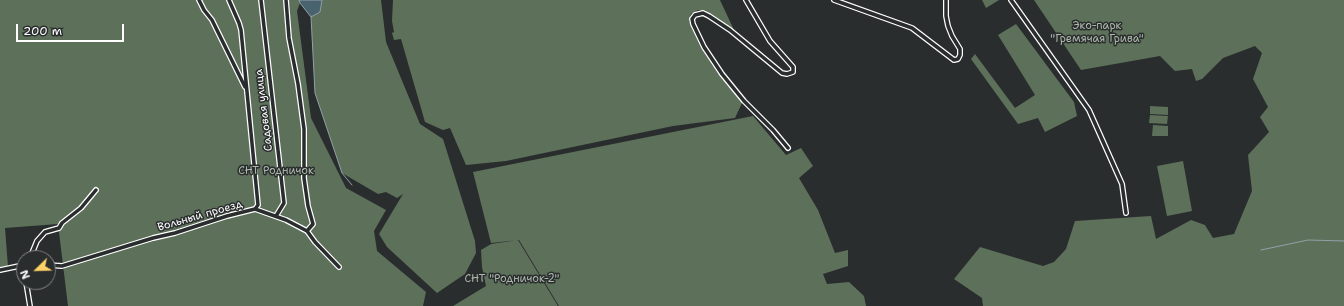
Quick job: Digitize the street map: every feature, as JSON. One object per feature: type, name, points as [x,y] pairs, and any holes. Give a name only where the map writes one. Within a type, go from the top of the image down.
[{"type":"street","points":[[200,0],[204,10],[212,20],[246,90]]},
{"type":"street","points":[[229,0],[241,30],[258,205],[255,209]]},
{"type":"street","name":"Садовая улица","points":[[261,0],[284,203],[276,216]]},
{"type":"street","points":[[286,0],[290,38],[304,129],[304,178],[308,206],[313,224],[307,231]]},
{"type":"street","points":[[746,0],[770,41],[793,67],[793,72],[787,74],[782,73],[730,30],[703,13],[695,15],[692,19],[693,24],[704,48],[722,74],[744,101],[773,130],[788,148]]},
{"type":"street","points":[[834,0],[912,28],[954,60],[958,59],[960,49],[948,26],[946,16],[946,0]]},
{"type":"street","points":[[1011,0],[1089,110],[1122,184],[1126,213]]},
{"type":"street","points":[[33,250],[37,241],[45,232],[59,228],[62,223],[81,208],[96,190]]},
{"type":"street","name":"Вольный проезд","points":[[56,266],[62,266],[255,209],[263,213],[276,216],[307,231],[315,242],[339,267]]},
{"type":"street","points":[[0,270],[16,267]]},
{"type":"street","points":[[27,290],[30,306]]},
{"type":"green space","name":"СНТ Родничок","points":[[0,0],[299,0],[300,3],[297,11],[311,118],[346,188],[386,210],[374,231],[377,251],[426,292],[423,306],[68,306],[58,224],[5,228],[8,267],[0,268]]},
{"type":"green space","points":[[322,0],[381,0],[386,42],[420,124],[443,139],[475,241],[476,253],[465,274],[437,293],[387,247],[379,234],[403,194],[397,198],[386,192],[378,194],[342,173],[315,93],[311,17],[320,12]]},
{"type":"green space","points":[[393,0],[720,0],[734,30],[705,10],[698,10],[691,14],[689,21],[700,46],[717,72],[742,103],[735,118],[673,126],[506,161],[466,165],[450,128],[443,130],[425,122],[401,39],[394,40],[392,33],[394,32],[392,21]]},
{"type":"green space","points":[[982,0],[999,0],[986,8]]},
{"type":"green space","name":"Эко-парк \"Гремячая Грива\"","points":[[1034,0],[1344,0],[1344,306],[983,306],[982,298],[954,279],[980,247],[1043,266],[1054,262],[1066,249],[1075,221],[1151,216],[1156,239],[1191,220],[1205,225],[1213,238],[1234,234],[1252,191],[1248,155],[1269,132],[1260,117],[1268,107],[1253,79],[1262,53],[1255,46],[1223,58],[1202,79],[1196,81],[1192,69],[1175,71],[1160,56],[1081,70]]},
{"type":"green space","points":[[1016,24],[1074,102],[1077,116],[1045,132],[1038,118],[1018,124],[971,59],[975,54],[1015,108],[1035,95],[998,35]]},
{"type":"green space","points":[[1150,106],[1168,107],[1168,115],[1150,114]]},
{"type":"green space","points":[[1150,115],[1168,116],[1167,124],[1149,123]]},
{"type":"green space","points":[[753,116],[786,155],[801,148],[813,166],[799,178],[818,210],[835,253],[848,250],[848,266],[823,274],[827,284],[849,282],[864,296],[866,306],[559,306],[519,240],[491,243],[473,172]]},
{"type":"green space","points":[[1153,125],[1168,126],[1168,136],[1152,136]]},
{"type":"green space","points":[[1183,161],[1192,211],[1167,216],[1157,166]]},
{"type":"green space","name":"СНТ \"Родничок-2\"","points":[[518,240],[558,306],[453,306],[486,286],[482,267],[481,250],[491,244]]},
{"type":"water","points":[[299,0],[322,0],[320,12],[311,17]]},
{"type":"waterway","points":[[311,16],[315,93],[342,173],[352,185]]},
{"type":"waterway","points":[[1261,250],[1308,240],[1344,241]]}]
